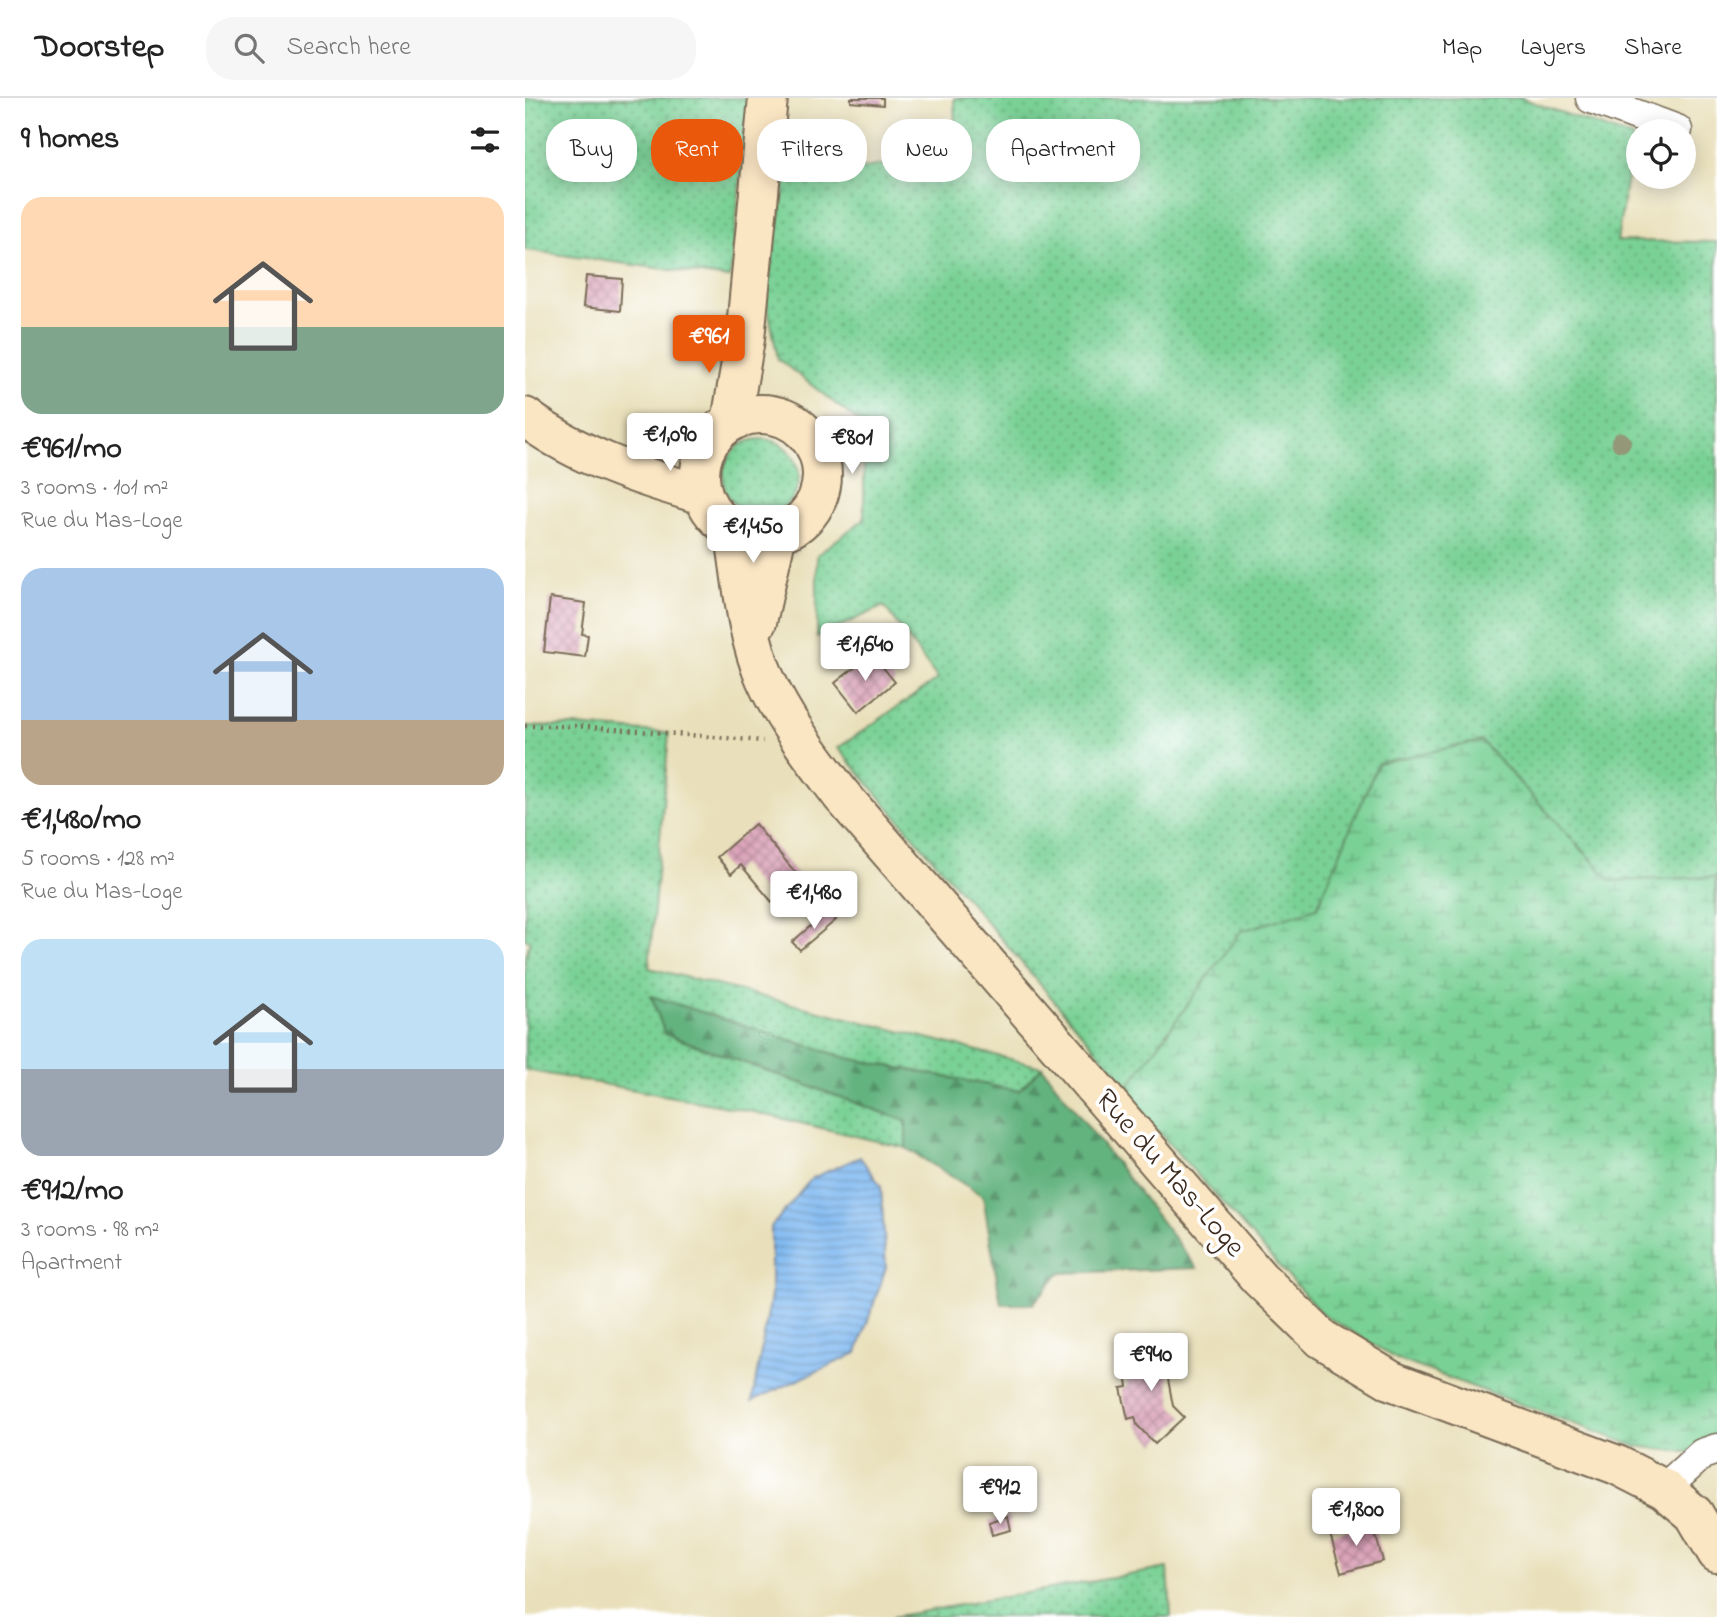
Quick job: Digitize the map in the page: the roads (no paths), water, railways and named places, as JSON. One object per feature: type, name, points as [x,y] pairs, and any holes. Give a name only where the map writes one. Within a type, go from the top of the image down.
[{"type":"main road","points":[[731,422],[745,339],[768,98]]},
{"type":"main road","points":[[745,339],[777,416]]},
{"type":"main road","points":[[751,415],[777,416],[796,424],[813,442],[822,476],[818,497],[796,525],[777,533],[753,535],[734,529],[717,516],[703,495],[700,473],[704,452],[716,434],[731,422],[751,415]]},
{"type":"main road","points":[[525,417],[540,428],[590,454],[650,479],[703,495]]},
{"type":"main road","points":[[650,479],[704,452]]},
{"type":"main road","name":"Rue du Mas-Loge","points":[[734,529],[753,638],[764,677],[799,738],[842,796],[1259,1278],[1322,1339],[1392,1381],[1617,1465],[1664,1489],[1693,1514],[1717,1553]]},
{"type":"main road","name":"Rue du Mas-Loge","points":[[753,638],[777,533]]},
{"type":"street","points":[[1591,98],[1647,119]]},
{"type":"street","points":[[1664,1489],[1702,1454],[1717,1448]]},
{"type":"water","points":[[860,1157],[881,1186],[886,1267],[857,1353],[752,1401],[771,1296],[771,1227],[812,1178]]}]
